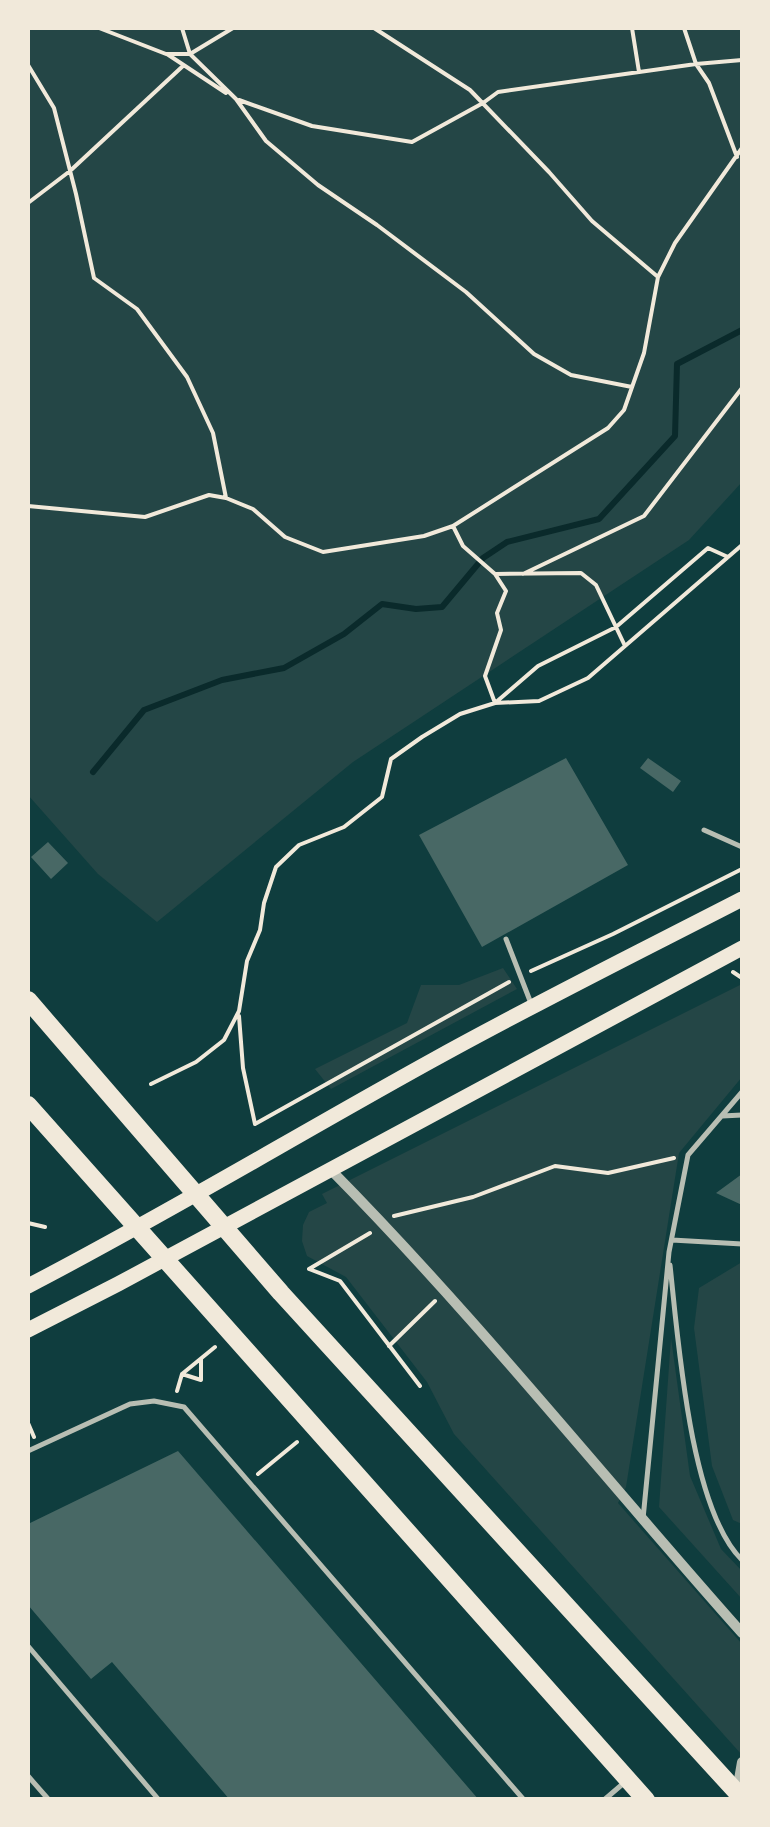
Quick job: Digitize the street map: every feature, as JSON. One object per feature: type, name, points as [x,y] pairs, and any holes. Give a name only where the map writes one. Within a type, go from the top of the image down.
[{"type":"main road","points":[[28,1286],[532,1008],[742,899]]},
{"type":"main road","points":[[28,1330],[742,948]]},
{"type":"main road","points":[[28,1000],[223,1227],[740,1795]]},
{"type":"main road","points":[[28,1106],[646,1800]]},
{"type":"street","points":[[331,1170],[445,1291],[742,1633]]},
{"type":"street","points":[[740,1795],[742,1762]]},
{"type":"lane","points":[[704,830],[742,847]]},
{"type":"lane","points":[[506,939],[532,1008]]},
{"type":"lane","points":[[642,1522],[669,1252],[688,1155],[742,1092]]},
{"type":"lane","points":[[722,1116],[742,1114]]},
{"type":"lane","points":[[672,1240],[742,1244]]},
{"type":"lane","points":[[669,1252],[680,1354],[700,1473],[728,1546],[742,1560]]},
{"type":"lane","points":[[28,1450],[130,1404],[154,1401],[184,1407],[521,1798]]},
{"type":"lane","points":[[28,1646],[159,1800]]},
{"type":"lane","points":[[28,1776],[48,1800]]},
{"type":"lane","points":[[604,1800],[628,1779]]},
{"type":"path","points":[[99,28],[166,54],[236,99],[312,126],[412,142],[498,92],[742,60]]},
{"type":"path","points":[[182,28],[190,54],[236,99],[266,141],[318,185],[466,292],[534,354],[571,375],[632,387]]},
{"type":"path","points":[[166,54],[190,54],[233,28]]},
{"type":"path","points":[[374,28],[470,90],[592,221],[658,278]]},
{"type":"path","points":[[632,28],[639,72]]},
{"type":"path","points":[[684,28],[737,157]]},
{"type":"path","points":[[28,65],[54,108],[94,278],[137,309],[187,377],[213,433],[226,498]]},
{"type":"path","points":[[28,203],[70,170],[184,65]]},
{"type":"path","points":[[28,506],[145,516],[209,495],[252,509],[285,538],[323,552],[424,536],[453,526],[608,428],[624,410],[644,353],[658,278],[674,243],[742,148]]},
{"type":"path","points":[[523,574],[644,516],[742,388]]},
{"type":"path","points":[[453,526],[463,546],[494,574],[506,591],[497,613],[501,630],[486,676],[495,703]]},
{"type":"path","points":[[742,544],[588,678],[539,702],[495,703],[460,714],[406,748],[392,759],[382,796],[344,827],[299,845],[276,867],[260,930],[247,961],[239,1011],[243,1068],[255,1124],[519,976],[742,869]]},
{"type":"path","points":[[495,703],[538,666],[616,627],[708,548],[728,557]]},
{"type":"path","points":[[494,574],[581,574],[596,585],[625,646]]},
{"type":"path","points":[[733,972],[742,978]]},
{"type":"path","points":[[151,1084],[196,1062],[224,1040],[239,1011]]},
{"type":"path","points":[[420,1386],[340,1281],[309,1268],[394,1216],[473,1197],[555,1166],[608,1173],[688,1155]]},
{"type":"path","points":[[28,1223],[45,1227]]},
{"type":"path","points":[[389,1346],[445,1291]]},
{"type":"path","points":[[172,1404],[182,1374],[215,1347]]},
{"type":"path","points":[[182,1374],[201,1380],[201,1360]]},
{"type":"path","points":[[248,1482],[297,1442]]},
{"type":"shaded area","points":[[28,28],[742,28],[742,482],[689,540],[353,762],[157,922],[98,874],[28,795]]},
{"type":"shaded area","points":[[503,968],[517,989],[331,1089],[315,1069],[407,1023],[421,985],[459,985]]},
{"type":"shaded area","points":[[742,984],[742,1077],[679,1153],[626,1487],[618,1503],[742,1644],[742,1755],[454,1434],[427,1382],[346,1277],[307,1256],[302,1241],[309,1212],[327,1203],[322,1194]]},
{"type":"shaded area","points":[[742,1262],[742,1524],[733,1520],[712,1466],[694,1328],[699,1288]]},
{"type":"shaded area","points":[[671,1338],[690,1476],[721,1549],[742,1571],[742,1599],[659,1507]]},
{"type":"building","points":[[566,758],[628,865],[482,947],[419,835]]},
{"type":"building","points":[[648,758],[681,781],[673,792],[640,768]]},
{"type":"building","points":[[48,842],[68,863],[51,879],[31,857]]},
{"type":"building","points":[[742,1174],[742,1205],[716,1193]]},
{"type":"building","points":[[178,1451],[479,1800],[230,1800],[112,1662],[91,1679],[28,1605],[28,1524]]},
{"type":"waterway","points":[[93,772],[144,710],[222,680],[284,668],[344,634],[382,604],[416,609],[442,607],[483,558],[507,542],[599,519],[675,436],[677,364],[742,330]]}]
